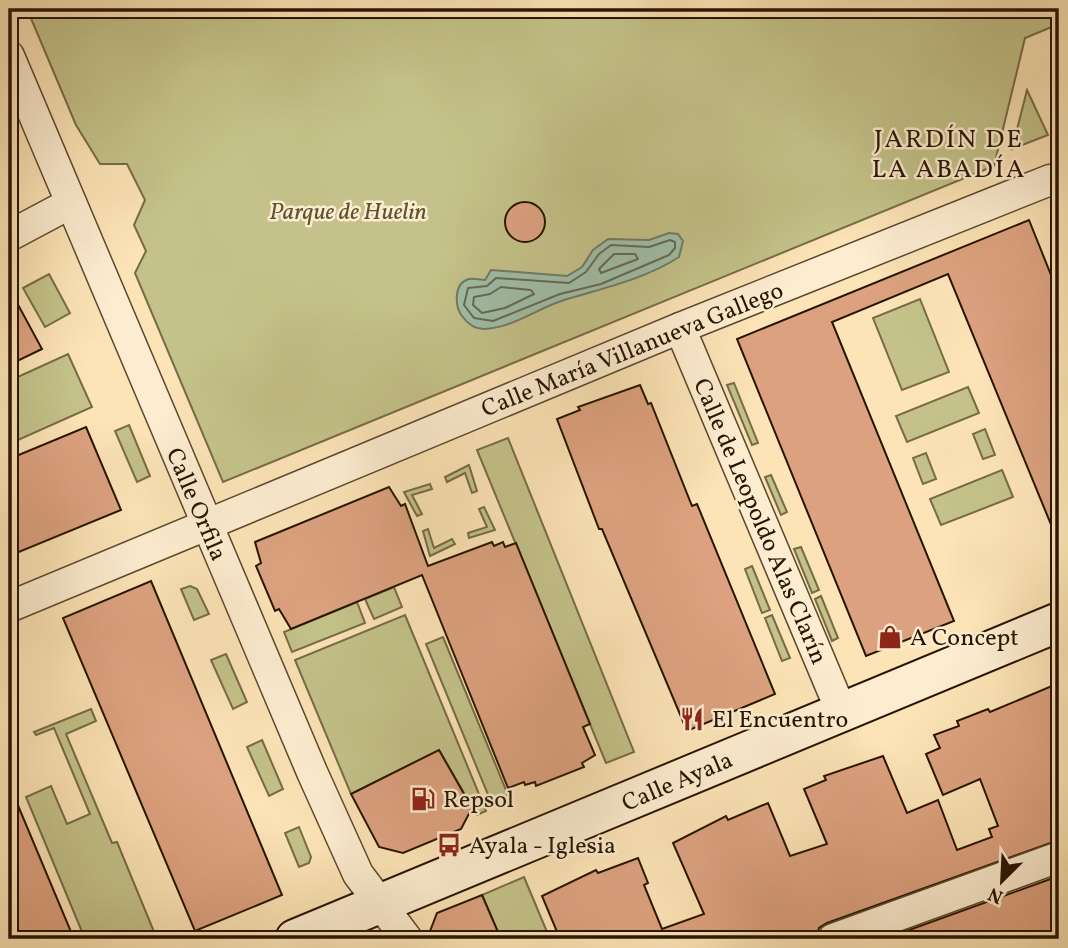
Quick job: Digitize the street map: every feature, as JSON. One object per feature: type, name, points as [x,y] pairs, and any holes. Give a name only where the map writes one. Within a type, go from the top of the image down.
[{"type":"main road","name":"Calle Ayala","points":[[295,939],[1059,622]]},
{"type":"street","name":"Calle Orfila","points":[[9,56],[206,525],[354,865],[407,939]]},
{"type":"street","name":"Calle María Villanueva Gallego","points":[[9,607],[680,328],[1050,180],[1059,181]]},
{"type":"street","points":[[9,236],[71,203]]},
{"type":"street","name":"Calle de Leopoldo Alas Clarín","points":[[680,328],[842,713]]},
{"type":"street","points":[[833,939],[1059,857]]},
{"type":"green space","name":"Parque de Huelin","points":[[27,9],[1059,9],[1059,24],[1025,38],[994,166],[223,482],[135,273],[146,251],[134,225],[145,200],[127,164],[100,164],[76,125]]},
{"type":"green space","points":[[1027,90],[1048,135],[1012,149]]},
{"type":"green space","points":[[49,274],[70,313],[45,327],[23,288]]},
{"type":"green space","points":[[920,299],[949,372],[902,390],[873,318]]},
{"type":"green space","points":[[68,354],[92,407],[9,444],[9,381]]},
{"type":"green space","points":[[734,383],[758,443],[752,445],[727,385]]},
{"type":"green space","points":[[968,387],[979,413],[907,442],[896,416]]},
{"type":"green space","points":[[129,425],[150,476],[137,482],[115,431]]},
{"type":"green space","points":[[985,429],[995,455],[983,459],[973,434]]},
{"type":"green space","points":[[508,438],[634,752],[606,763],[477,450]]},
{"type":"green space","points":[[926,453],[936,479],[923,484],[913,458]]},
{"type":"green space","points":[[469,465],[477,491],[472,493],[465,473],[447,482],[445,477]]},
{"type":"green space","points":[[1002,470],[1013,497],[941,525],[930,499]]},
{"type":"green space","points":[[771,475],[787,512],[781,515],[765,477]]},
{"type":"green space","points":[[430,484],[432,489],[412,495],[422,514],[417,516],[404,492]]},
{"type":"green space","points":[[484,507],[495,530],[469,538],[468,533],[487,527],[479,509]]},
{"type":"green space","points":[[428,529],[434,548],[452,539],[455,544],[430,556],[423,531]]},
{"type":"green space","points":[[801,547],[819,590],[812,593],[794,549]]},
{"type":"green space","points":[[752,566],[770,610],[762,613],[745,569]]},
{"type":"green space","points":[[190,586],[197,589],[209,614],[194,620],[181,589]]},
{"type":"green space","points":[[394,587],[402,607],[374,619],[365,599]]},
{"type":"green space","points":[[821,596],[838,638],[832,641],[815,599]]},
{"type":"green space","points":[[357,602],[365,623],[292,652],[284,632]]},
{"type":"green space","points":[[405,615],[486,811],[477,815],[439,750],[351,794],[295,660]]},
{"type":"green space","points":[[772,615],[790,658],[782,661],[765,618]]},
{"type":"green space","points":[[443,637],[508,795],[491,802],[426,644]]},
{"type":"green space","points":[[226,654],[247,702],[233,709],[211,660]]},
{"type":"green space","points":[[91,709],[96,721],[66,734],[112,843],[117,842],[157,939],[85,939],[26,797],[51,786],[67,824],[90,814],[54,728],[36,735],[34,732]]},
{"type":"green space","points":[[262,740],[283,789],[269,796],[247,747]]},
{"type":"green space","points":[[299,827],[311,857],[309,863],[299,867],[285,833]]},
{"type":"green space","points":[[524,877],[550,939],[501,939],[482,895]]},
{"type":"water","points":[[669,233],[678,234],[683,241],[679,257],[638,277],[564,300],[495,328],[474,327],[460,312],[457,296],[460,285],[469,279],[485,280],[491,270],[567,276],[582,267],[593,250],[608,239],[649,240]]},
{"type":"building","points":[[525,202],[533,203],[539,208],[544,214],[544,230],[539,236],[533,241],[525,242],[517,241],[511,236],[506,230],[505,222],[506,214],[511,208],[517,203]]},
{"type":"building","points":[[1029,220],[1059,295],[1059,544],[948,274],[832,322],[954,621],[866,656],[737,339]]},
{"type":"building","points":[[9,288],[42,349],[9,365]]},
{"type":"building","points":[[640,385],[648,404],[651,403],[692,506],[697,504],[775,694],[687,731],[602,529],[599,529],[557,419],[580,410],[578,407]]},
{"type":"building","points":[[86,427],[121,510],[9,556],[9,459]]},
{"type":"building","points":[[389,487],[401,506],[405,504],[428,566],[492,542],[494,546],[503,542],[505,547],[516,543],[590,724],[583,727],[595,755],[582,763],[584,767],[536,786],[535,782],[525,785],[524,782],[508,788],[422,575],[291,629],[279,609],[275,611],[256,566],[261,563],[255,542]]},
{"type":"building","points":[[151,581],[282,895],[195,931],[63,618]]},
{"type":"building","points":[[1059,683],[1059,840],[827,923],[819,928],[816,939],[560,939],[542,896],[596,870],[598,873],[638,858],[648,883],[644,885],[662,929],[704,914],[673,843],[726,816],[728,820],[768,803],[790,856],[827,844],[804,789],[826,780],[824,776],[883,756],[907,813],[938,800],[957,850],[992,837],[989,829],[998,826],[980,779],[943,795],[926,754],[940,748],[934,735],[959,726],[957,721],[988,709],[990,712]]},
{"type":"building","points":[[439,750],[472,808],[461,829],[403,853],[379,847],[351,794]]},
{"type":"building","points":[[9,784],[74,939],[9,939]]},
{"type":"building","points":[[1059,876],[1059,939],[884,939]]},
{"type":"building","points":[[482,895],[501,939],[427,939],[437,913]]},
{"type":"place","name":"A Concept","points":[[890,637]]},
{"type":"place","name":"El Encuentro","points":[[692,719]]},
{"type":"place","name":"Repsol","points":[[423,799]]},
{"type":"place","name":"Ayala - Iglesia","points":[[449,845]]},
{"type":"district","name":"JARDÍN DE LA ABADÍA","points":[[949,153]]}]
